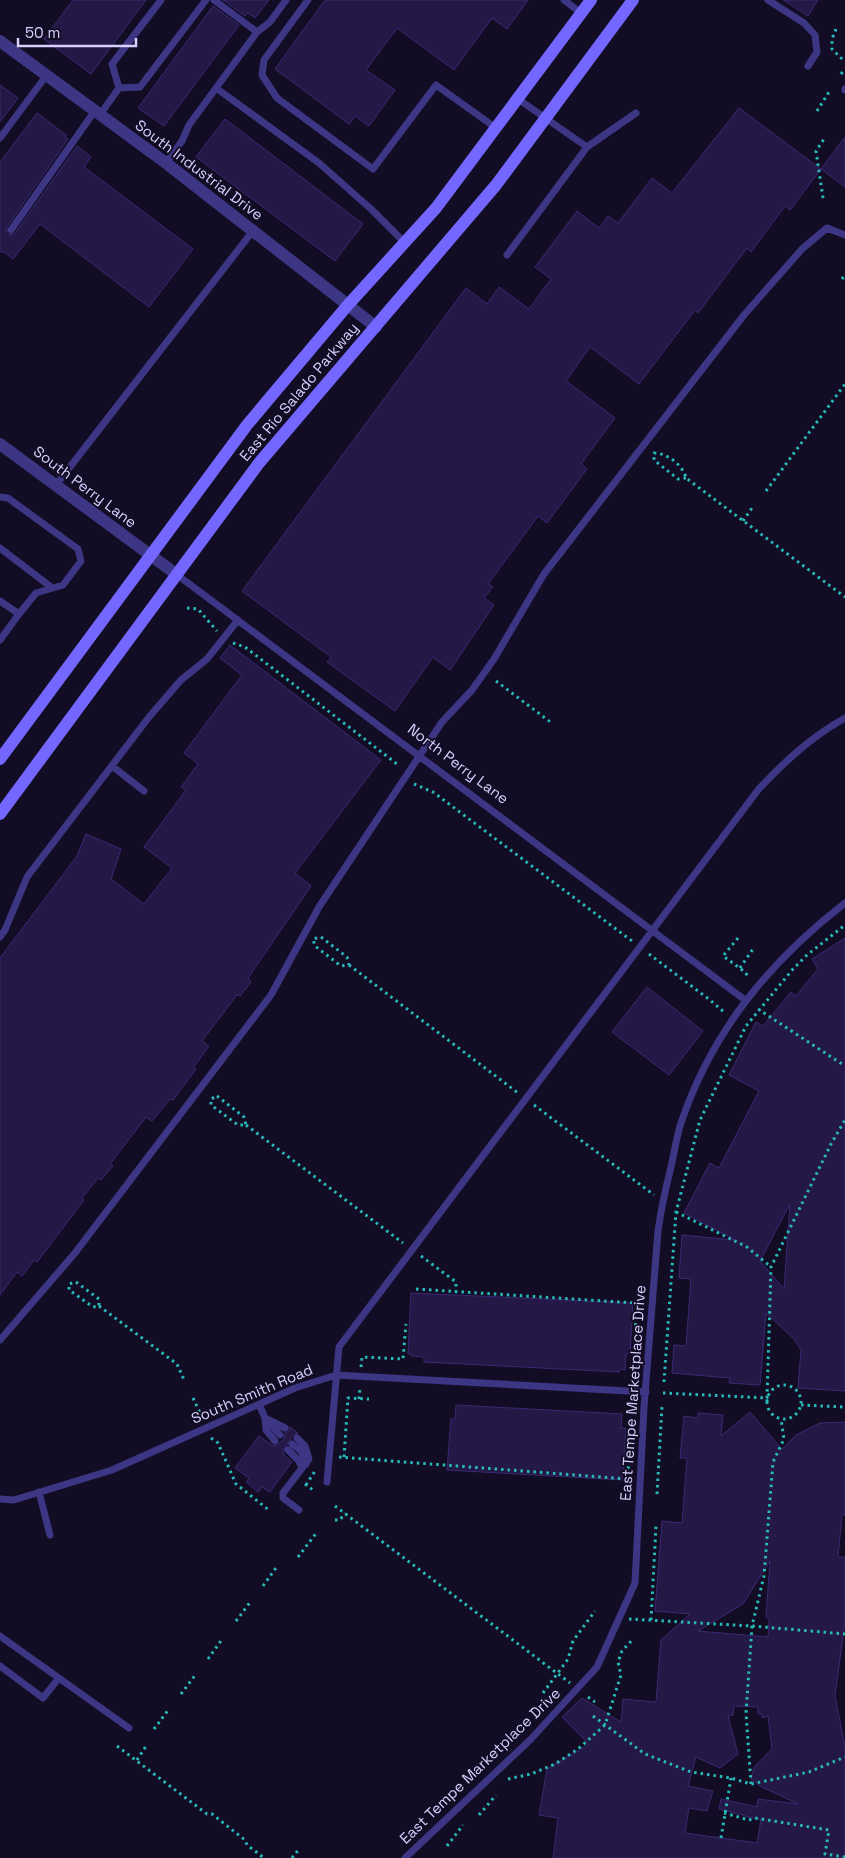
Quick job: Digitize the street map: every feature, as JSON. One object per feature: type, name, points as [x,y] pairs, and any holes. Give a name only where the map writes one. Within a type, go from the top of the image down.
[{"type":"main road","name":"East Rio Salado Parkway","points":[[2,752],[151,556],[247,425],[347,306],[436,208],[518,100],[590,0]]},
{"type":"main road","name":"East Rio Salado Parkway","points":[[0,814],[259,463],[496,185],[633,0]]},
{"type":"street","name":"South Industrial Drive","points":[[0,41],[96,114],[166,163],[376,327]]},
{"type":"street","name":"South Perry Lane","points":[[0,444],[151,556]]},
{"type":"street","name":"North Perry Lane","points":[[151,556],[176,574]]},
{"type":"lane","points":[[119,88],[112,64],[161,0]]},
{"type":"lane","points":[[11,230],[96,114],[119,88],[140,86],[206,0]]},
{"type":"lane","points":[[214,0],[257,32]]},
{"type":"lane","points":[[166,163],[182,141],[189,125],[257,32],[270,22],[286,0]]},
{"type":"lane","points":[[308,0],[264,60],[262,75],[268,87],[277,98],[373,169],[436,85],[496,128]]},
{"type":"lane","points":[[564,0],[581,13]]},
{"type":"lane","points":[[768,0],[804,23],[815,35],[817,52],[808,66]]},
{"type":"lane","points":[[0,138],[46,76]]},
{"type":"lane","points":[[216,88],[319,163],[372,209],[405,243]]},
{"type":"lane","points":[[518,100],[587,147]]},
{"type":"lane","points":[[507,255],[587,147],[636,113]]},
{"type":"lane","points":[[0,1340],[75,1253],[271,995],[319,907],[442,722],[472,690],[494,659],[544,574],[744,314],[802,249],[827,228],[845,235]]},
{"type":"lane","points":[[56,485],[252,232]]},
{"type":"lane","points":[[0,497],[8,498],[78,549],[81,561],[63,585],[36,592],[0,640]]},
{"type":"lane","points":[[0,548],[51,587]]},
{"type":"lane","name":"North Perry Lane","points":[[176,574],[745,1000]]},
{"type":"lane","points":[[0,601],[19,614]]},
{"type":"lane","points":[[0,937],[5,930],[27,876],[181,680],[207,659],[238,620]]},
{"type":"lane","points":[[327,1482],[339,1347],[758,790],[788,758],[825,730],[845,718]]},
{"type":"lane","points":[[112,766],[144,791]]},
{"type":"lane","name":"East Tempe Marketplace Drive","points":[[405,1858],[530,1740],[597,1667],[635,1583],[646,1392],[662,1201],[681,1123],[709,1058],[732,1018],[745,1000],[807,935],[845,903]]},
{"type":"lane","name":"South Smith Road","points":[[0,1499],[14,1500],[112,1470],[295,1388],[336,1376],[646,1392]]},
{"type":"lane","points":[[259,1404],[277,1438]]},
{"type":"lane","points":[[265,1418],[284,1428]]},
{"type":"lane","points":[[297,1438],[305,1446],[309,1459],[283,1493],[283,1498],[299,1510]]},
{"type":"lane","points":[[290,1447],[304,1466]]},
{"type":"lane","points":[[38,1492],[50,1535]]},
{"type":"lane","points":[[0,1636],[129,1728]]},
{"type":"lane","points":[[0,1666],[43,1698],[58,1679]]},
{"type":"path","points":[[836,29],[832,39],[832,49],[845,62]]},
{"type":"path","points":[[841,74],[845,69]]},
{"type":"path","points":[[817,111],[830,92]]},
{"type":"path","points":[[823,198],[816,151],[824,140]]},
{"type":"path","points":[[842,279],[845,275]]},
{"type":"path","points":[[766,491],[845,384]]},
{"type":"path","points":[[686,478],[678,479],[654,460],[654,453],[662,453],[684,470],[686,478],[845,597]]},
{"type":"path","points":[[743,521],[754,506]]},
{"type":"path","points":[[188,608],[198,609],[217,630]]},
{"type":"path","points":[[230,641],[245,647],[397,764]]},
{"type":"path","points":[[496,681],[553,724]]},
{"type":"path","points":[[414,784],[433,792],[632,941]]},
{"type":"path","points":[[664,1382],[676,1212],[700,1120],[746,1026],[758,1009],[807,955],[845,925]]},
{"type":"path","points":[[349,965],[341,966],[315,946],[313,939],[321,937],[347,957],[349,965],[518,1093]]},
{"type":"path","points":[[738,938],[723,956],[740,968],[749,978]]},
{"type":"path","points":[[740,968],[753,949]]},
{"type":"path","points":[[649,954],[724,1012]]},
{"type":"path","points":[[745,1000],[845,1066]]},
{"type":"path","points":[[246,1125],[244,1116],[217,1096],[212,1099],[211,1105],[238,1125],[246,1125],[404,1244]]},
{"type":"path","points":[[534,1105],[654,1196]]},
{"type":"path","points":[[767,1398],[774,1388],[785,1385],[796,1389],[801,1405],[796,1415],[781,1419],[769,1412],[767,1398],[772,1267],[831,1144],[845,1120]]},
{"type":"path","points":[[676,1212],[747,1247],[772,1267]]},
{"type":"path","points":[[421,1256],[456,1282],[456,1292]]},
{"type":"path","points":[[99,1306],[99,1299],[76,1282],[69,1284],[69,1290],[93,1307],[99,1306],[177,1364],[185,1382]]},
{"type":"path","points":[[416,1290],[636,1303],[635,1358]]},
{"type":"path","points":[[361,1367],[362,1357],[403,1359],[406,1324]]},
{"type":"path","points":[[360,1388],[360,1398]]},
{"type":"path","points":[[663,1393],[767,1398]]},
{"type":"path","points":[[193,1398],[201,1415]]},
{"type":"path","points":[[344,1457],[348,1398],[369,1399]]},
{"type":"path","points":[[801,1405],[845,1407]]},
{"type":"path","points":[[657,1494],[662,1406]]},
{"type":"path","points":[[750,1784],[746,1713],[752,1626],[764,1576],[773,1462],[784,1439],[781,1419]]},
{"type":"path","points":[[211,1438],[218,1443],[236,1484],[270,1511]]},
{"type":"path","points":[[339,1457],[627,1478],[629,1452]]},
{"type":"path","points":[[335,1506],[571,1684]]},
{"type":"path","points":[[335,1520],[340,1520],[345,1513]]},
{"type":"path","points":[[651,1620],[656,1526]]},
{"type":"path","points":[[298,1557],[317,1532]]},
{"type":"path","points":[[263,1586],[278,1565]]},
{"type":"path","points":[[236,1621],[251,1601]]},
{"type":"path","points":[[543,1693],[568,1659],[573,1641],[595,1611]]},
{"type":"path","points":[[619,1618],[845,1634]]},
{"type":"path","points":[[208,1659],[223,1638]]},
{"type":"path","points":[[508,1779],[531,1774],[555,1764],[578,1749],[605,1725],[621,1675],[618,1662],[622,1651],[634,1639]]},
{"type":"path","points":[[181,1694],[196,1674]]},
{"type":"path","points":[[588,1697],[595,1702]]},
{"type":"path","points":[[154,1730],[169,1709]]},
{"type":"path","points":[[593,1716],[645,1754],[691,1772],[731,1778],[750,1784],[810,1772],[845,1757]]},
{"type":"path","points":[[117,1746],[239,1835],[245,1840],[247,1845],[264,1858]]},
{"type":"path","points":[[137,1760],[146,1746]]},
{"type":"path","points":[[721,1838],[731,1778]]},
{"type":"path","points":[[479,1816],[496,1795]]},
{"type":"path","points":[[724,1813],[749,1820],[755,1818],[829,1830],[825,1854],[845,1857]]},
{"type":"path","points":[[447,1846],[463,1825]]},
{"type":"path","points":[[292,1858],[300,1848]]},
{"type":"building","points":[[73,0],[146,0],[91,74],[44,39]]},
{"type":"building","points":[[223,0],[269,0],[255,18],[248,13],[245,16]]},
{"type":"building","points":[[325,0],[528,0],[507,29],[492,18],[454,70],[397,28],[366,70],[395,90],[369,126],[355,116],[349,124],[275,69]]},
{"type":"building","points":[[783,0],[818,0],[808,16]]},
{"type":"building","points":[[213,6],[239,25],[164,126],[138,108]]},
{"type":"building","points":[[0,85],[18,98],[0,122]]},
{"type":"building","points":[[739,108],[821,169],[790,210],[785,206],[751,252],[747,248],[698,313],[695,310],[639,384],[590,347],[566,381],[615,418],[581,464],[587,469],[547,523],[538,516],[488,584],[493,587],[484,598],[494,605],[450,670],[433,657],[395,711],[327,662],[331,657],[242,591],[466,288],[487,304],[499,287],[529,309],[551,279],[535,267],[577,211],[599,228],[608,216],[618,223],[652,178],[672,193]]},
{"type":"building","points":[[37,113],[66,135],[65,137],[68,139],[7,227],[6,233],[11,235],[15,233],[77,146],[91,157],[84,167],[193,249],[149,307],[40,224],[13,259],[4,252],[0,252],[0,162]]},
{"type":"building","points":[[225,119],[363,224],[335,261],[196,157]]},
{"type":"building","points":[[845,137],[845,187],[821,169]]},
{"type":"building","points":[[230,645],[381,760],[295,873],[311,886],[248,978],[251,982],[240,996],[237,995],[202,1041],[209,1046],[193,1068],[196,1069],[173,1100],[170,1099],[152,1121],[146,1117],[110,1164],[113,1166],[101,1180],[98,1178],[82,1198],[84,1200],[37,1262],[34,1260],[22,1276],[17,1272],[0,1295],[0,958],[77,856],[86,834],[121,849],[111,879],[144,904],[172,868],[144,847],[186,790],[181,787],[198,764],[184,753],[242,675],[220,658]]},
{"type":"building","points":[[845,938],[845,1391],[798,1388],[801,1350],[794,1339],[766,1313],[760,1385],[729,1383],[730,1378],[672,1373],[674,1345],[686,1346],[691,1279],[679,1278],[682,1235],[735,1240],[684,1213],[710,1163],[719,1168],[759,1091],[729,1075],[756,1022],[763,1026],[791,992],[796,996],[818,969],[812,959]],"holes":[[[790,1204],[784,1289],[760,1261]]]},
{"type":"building","points":[[647,987],[703,1031],[669,1075],[612,1032]]},
{"type":"building","points":[[411,1293],[633,1303],[630,1354],[626,1354],[625,1370],[620,1369],[619,1372],[424,1362],[424,1357],[408,1354]]},
{"type":"building","points":[[456,1405],[622,1414],[621,1428],[626,1428],[623,1480],[447,1470],[451,1419],[455,1419]]},
{"type":"building","points":[[750,1412],[782,1449],[796,1435],[820,1423],[845,1422],[845,1515],[842,1515],[838,1557],[845,1557],[845,1621],[835,1696],[845,1747],[845,1858],[553,1858],[558,1818],[539,1815],[547,1769],[589,1744],[562,1717],[582,1698],[621,1722],[623,1699],[656,1702],[661,1640],[690,1614],[655,1611],[662,1521],[682,1523],[687,1458],[680,1458],[684,1416],[698,1418],[698,1413],[723,1415],[721,1436]],"holes":[[[770,1561],[766,1616],[769,1620],[768,1637],[698,1631],[743,1604]],[[734,1706],[758,1707],[758,1714],[762,1714],[762,1718],[768,1716],[772,1749],[754,1767],[751,1779],[760,1786],[798,1804],[758,1799],[757,1807],[721,1799],[719,1809],[761,1820],[757,1843],[685,1833],[689,1808],[707,1811],[713,1791],[688,1786],[696,1757],[720,1768],[738,1754],[728,1716],[733,1715]]]},
{"type":"building","points":[[290,1427],[298,1433],[293,1435],[283,1451],[284,1455],[292,1462],[270,1492],[262,1487],[258,1492],[246,1482],[249,1478],[235,1468],[259,1436],[276,1446],[284,1439],[285,1433],[289,1431]]}]
